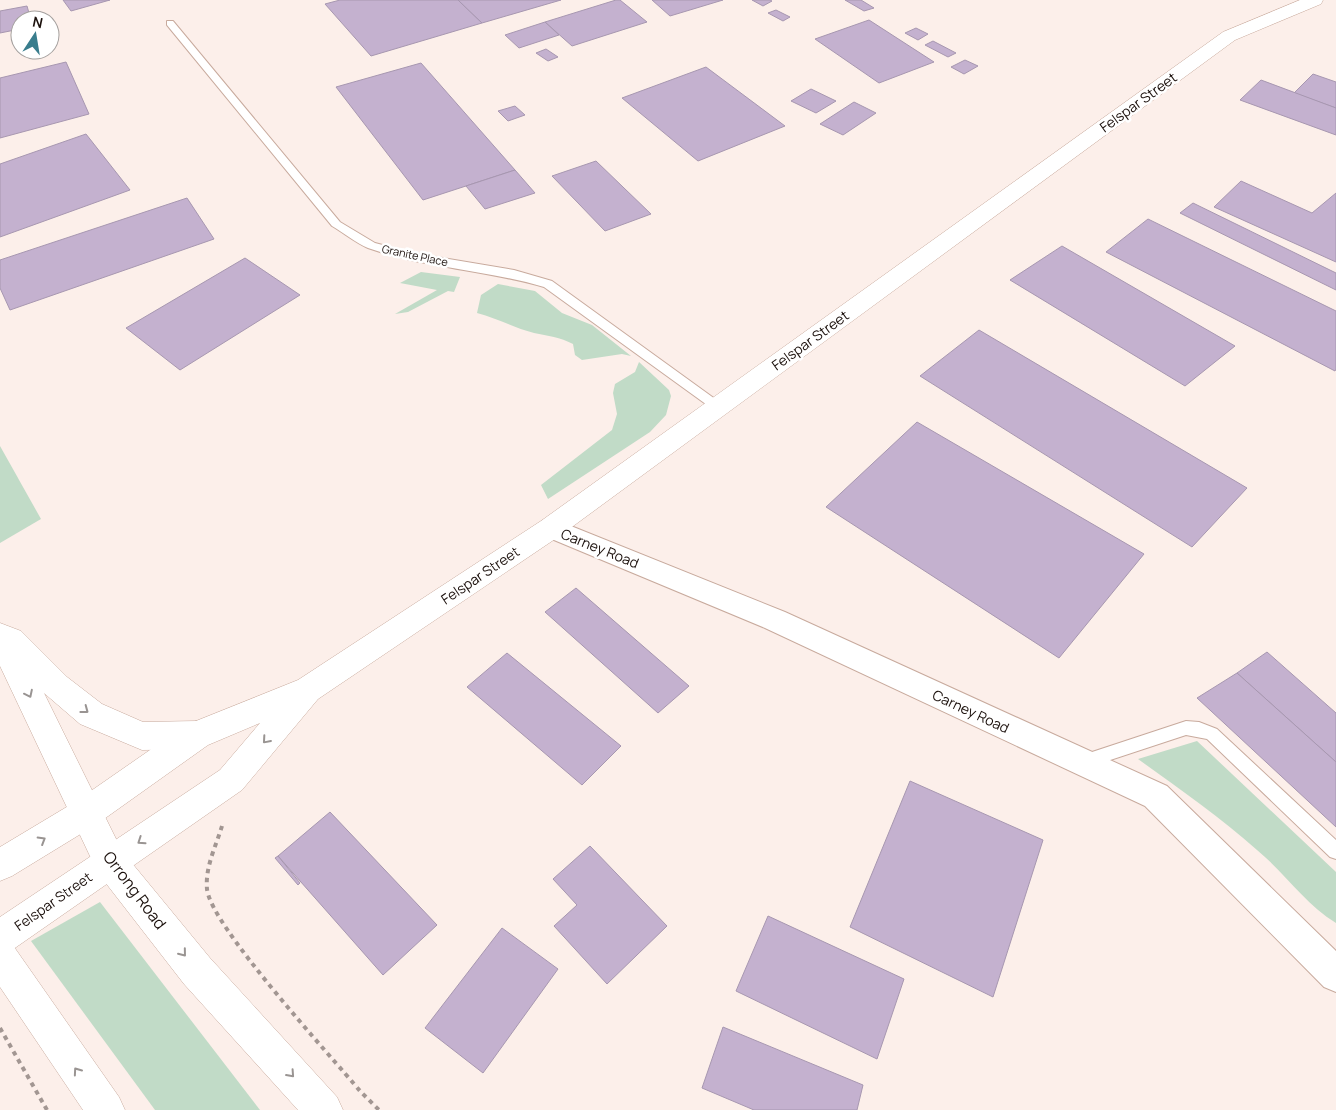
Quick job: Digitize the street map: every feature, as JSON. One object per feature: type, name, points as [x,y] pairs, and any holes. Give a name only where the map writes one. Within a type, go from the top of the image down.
[{"type":"main road","name":"Felspar Street","points":[[0,865],[86,813],[198,735],[309,689],[551,528],[1230,36],[1314,0]]},
{"type":"main road","points":[[0,628],[56,686],[91,714],[142,736],[198,735]]},
{"type":"main road","name":"Orrong Road","points":[[0,635],[110,862],[197,971],[324,1110]]},
{"type":"main road","name":"Felspar Street","points":[[0,938],[231,780],[309,689]]},
{"type":"main road","points":[[0,956],[106,1110]]},
{"type":"street","name":"Carney Road","points":[[551,528],[775,620],[1156,796],[1336,976]]},
{"type":"lane","name":"Granite Place","points":[[170,23],[336,224],[371,245],[413,256],[514,274],[548,284],[718,407]]},
{"type":"lane","points":[[1082,762],[1186,728],[1212,734],[1336,851]]},
{"type":"path","points":[[225,819],[215,842],[208,869],[208,890],[216,911],[250,960],[360,1091],[379,1110]]},
{"type":"path","points":[[0,1028],[47,1110]]},
{"type":"green space","points":[[421,272],[460,277],[454,292],[448,291],[408,312],[395,314],[437,290],[400,283]]},
{"type":"green space","points":[[498,284],[535,291],[562,313],[592,325],[631,356],[622,354],[582,360],[575,355],[573,344],[554,337],[527,331],[477,313],[481,295]]},
{"type":"green space","points":[[639,362],[669,390],[671,396],[666,415],[650,432],[548,499],[541,485],[612,430],[617,414],[613,393],[615,384],[635,372]]},
{"type":"green space","points":[[0,446],[41,519],[0,543]]},
{"type":"green space","points":[[1197,741],[1336,872],[1336,923],[1305,898],[1267,859],[1243,838],[1199,803],[1138,759]]},
{"type":"green space","points":[[100,902],[260,1110],[155,1110],[31,941]]},
{"type":"building","points":[[63,0],[110,0],[71,11]]},
{"type":"building","points":[[340,0],[458,0],[482,23],[371,56],[325,4]]},
{"type":"building","points":[[458,0],[561,0],[482,23]]},
{"type":"building","points":[[620,0],[647,22],[572,46],[545,22]]},
{"type":"building","points":[[652,0],[723,0],[670,16]]},
{"type":"building","points":[[752,0],[770,0],[772,1],[763,6]]},
{"type":"building","points":[[845,0],[861,0],[874,8],[864,11]]},
{"type":"building","points":[[27,6],[28,10],[10,10],[10,31],[0,33],[0,11]]},
{"type":"building","points":[[776,10],[790,17],[783,21],[768,13]]},
{"type":"building","points":[[869,20],[934,62],[879,83],[815,39]]},
{"type":"building","points":[[545,22],[559,35],[519,48],[505,35]]},
{"type":"building","points":[[916,28],[928,34],[918,40],[905,33]]},
{"type":"building","points":[[933,41],[956,53],[948,57],[925,45]]},
{"type":"building","points":[[546,49],[558,57],[548,61],[536,53]]},
{"type":"building","points":[[965,60],[978,66],[964,74],[951,67]]},
{"type":"building","points":[[66,62],[89,114],[0,138],[0,78]]},
{"type":"building","points":[[421,63],[515,170],[423,200],[336,87]]},
{"type":"building","points":[[706,67],[785,126],[698,161],[622,98]]},
{"type":"building","points":[[1313,74],[1336,82],[1336,108],[1294,93]]},
{"type":"building","points":[[1261,80],[1336,108],[1336,135],[1240,100]]},
{"type":"building","points":[[811,89],[836,101],[816,113],[791,101]]},
{"type":"building","points":[[854,102],[876,113],[843,135],[820,124]]},
{"type":"building","points":[[515,106],[525,115],[508,121],[498,111]]},
{"type":"building","points":[[86,134],[130,190],[0,237],[0,164]]},
{"type":"building","points":[[596,161],[651,214],[605,231],[552,176]]},
{"type":"building","points":[[515,170],[535,193],[485,209],[466,186]]},
{"type":"building","points":[[1241,181],[1312,213],[1336,193],[1336,262],[1214,207]]},
{"type":"building","points":[[187,198],[214,239],[10,310],[0,288],[0,260]]},
{"type":"building","points":[[1193,203],[1336,273],[1336,290],[1180,213]]},
{"type":"building","points":[[1148,219],[1336,311],[1335,371],[1106,252]]},
{"type":"building","points":[[1062,246],[1235,346],[1185,386],[1010,280]]},
{"type":"building","points":[[245,258],[300,295],[180,370],[126,328]]},
{"type":"building","points":[[979,330],[1247,488],[1192,547],[920,376]]},
{"type":"building","points":[[917,422],[1144,554],[1059,658],[826,507]]},
{"type":"building","points":[[576,588],[689,686],[658,713],[545,612]]},
{"type":"building","points":[[1267,652],[1336,713],[1336,762],[1237,673]]},
{"type":"building","points":[[507,653],[621,746],[582,785],[467,687]]},
{"type":"building","points":[[1237,673],[1336,762],[1336,827],[1197,698]]},
{"type":"building","points":[[910,781],[1043,840],[993,997],[850,927]]},
{"type":"building","points":[[330,812],[437,925],[383,975],[278,856]]},
{"type":"building","points":[[590,846],[667,926],[607,984],[554,926],[577,905],[553,879]]},
{"type":"building","points":[[278,856],[300,883],[298,885],[275,858]]},
{"type":"building","points":[[768,916],[904,979],[877,1059],[736,991]]},
{"type":"building","points":[[502,928],[558,969],[483,1073],[425,1028]]},
{"type":"building","points":[[723,1027],[863,1085],[857,1110],[754,1110],[702,1088]]}]
